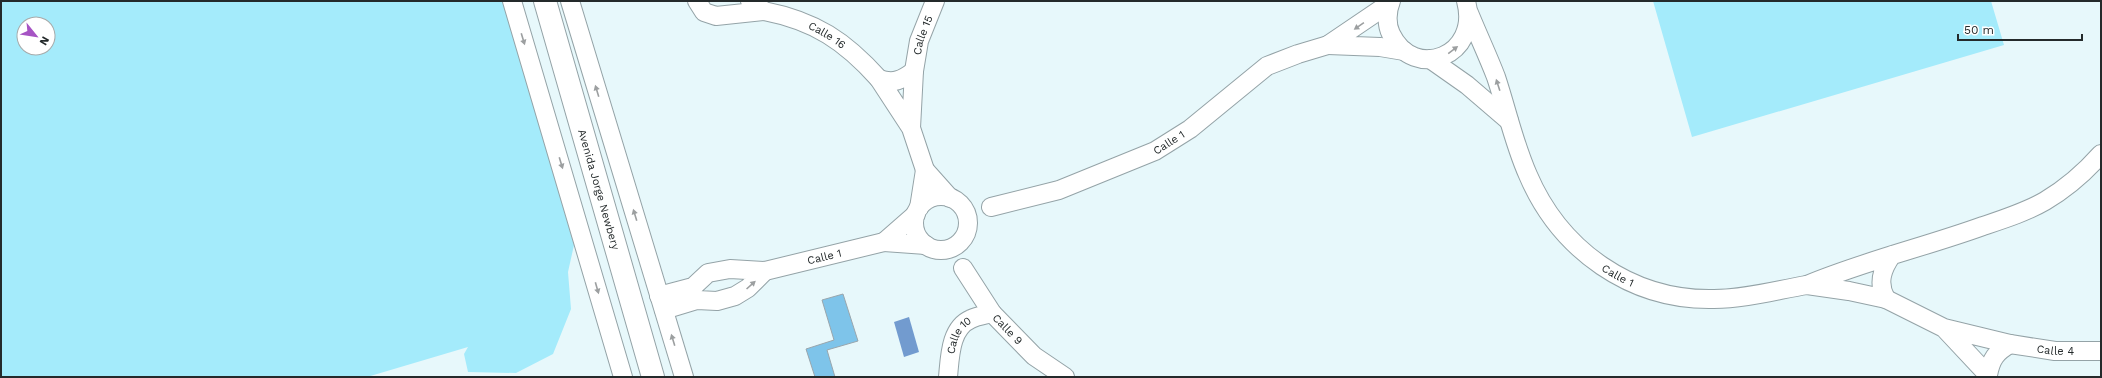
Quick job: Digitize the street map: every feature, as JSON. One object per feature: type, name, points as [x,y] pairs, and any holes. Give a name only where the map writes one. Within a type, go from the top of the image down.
[{"type":"main road","name":"Avenida Jorge Newbery","points":[[545,1],[653,377]]},
{"type":"street","points":[[512,1],[623,377]]},
{"type":"street","points":[[570,1],[684,377]]},
{"type":"street","name":"Calle 16","points":[[698,1],[704,12],[716,16],[757,6],[793,18],[829,33],[861,58],[880,79],[911,128]]},
{"type":"street","name":"Calle 15","points":[[911,128],[914,71],[919,41],[935,1]]},
{"type":"street","points":[[1328,45],[1391,2]]},
{"type":"street","points":[[1391,2],[1388,16],[1389,29],[1395,42],[1404,51]]},
{"type":"street","points":[[1328,45],[1380,47],[1404,51],[1416,57],[1430,59],[1443,56],[1454,50],[1468,27],[1467,7]]},
{"type":"street","name":"Calle 1","points":[[1467,7],[1496,77],[1527,175],[1554,221],[1574,244],[1596,262],[1626,281],[1657,292],[1678,297],[1715,299],[1737,297],[1807,284]]},
{"type":"street","name":"Calle 1","points":[[991,207],[1059,190],[1090,179],[1155,151],[1190,129],[1267,66],[1298,54],[1328,45]]},
{"type":"street","points":[[1430,59],[1468,85],[1510,122]]},
{"type":"street","points":[[880,79],[896,82],[914,71]]},
{"type":"street","points":[[911,128],[925,170],[962,206],[968,218],[965,235],[963,268],[929,247],[921,240],[915,228],[925,170]]},
{"type":"street","points":[[1807,284],[1842,270],[1962,234],[2044,201],[2077,178],[2101,154]]},
{"type":"street","points":[[884,242],[930,199],[944,196],[991,207]]},
{"type":"street","points":[[884,242],[946,250],[953,247],[991,207]]},
{"type":"street","name":"Calle 1","points":[[765,271],[884,242]]},
{"type":"street","points":[[1886,299],[1882,292],[1881,278],[1892,255]]},
{"type":"street","name":"Calle 9","points":[[963,268],[992,313],[1034,356],[1065,377]]},
{"type":"street","points":[[695,294],[708,273],[730,269],[765,271]]},
{"type":"street","points":[[662,303],[695,294],[717,301],[735,296],[748,288],[765,271]]},
{"type":"street","points":[[1807,284],[1886,299],[1944,328],[1989,376]]},
{"type":"street","name":"Calle 10","points":[[948,377],[953,341],[957,332],[963,324],[971,319],[992,313]]},
{"type":"street","name":"Calle 4","points":[[1944,328],[2010,344],[2055,351],[2101,351]]},
{"type":"street","points":[[1989,376],[1991,362],[1995,355],[2010,344]]},
{"type":"shaded area","points":[[1,1],[503,1],[574,245],[568,272],[571,309],[553,354],[516,373],[468,372],[464,354],[468,347],[367,377],[1,377]]},
{"type":"shaded area","points":[[1653,1],[1991,1],[2004,45],[1692,137]]},
{"type":"shaded area","points":[[909,317],[919,352],[904,357],[894,322]]},
{"type":"building","points":[[843,294],[858,341],[827,350],[835,377],[815,377],[806,349],[834,340],[822,300]]}]
